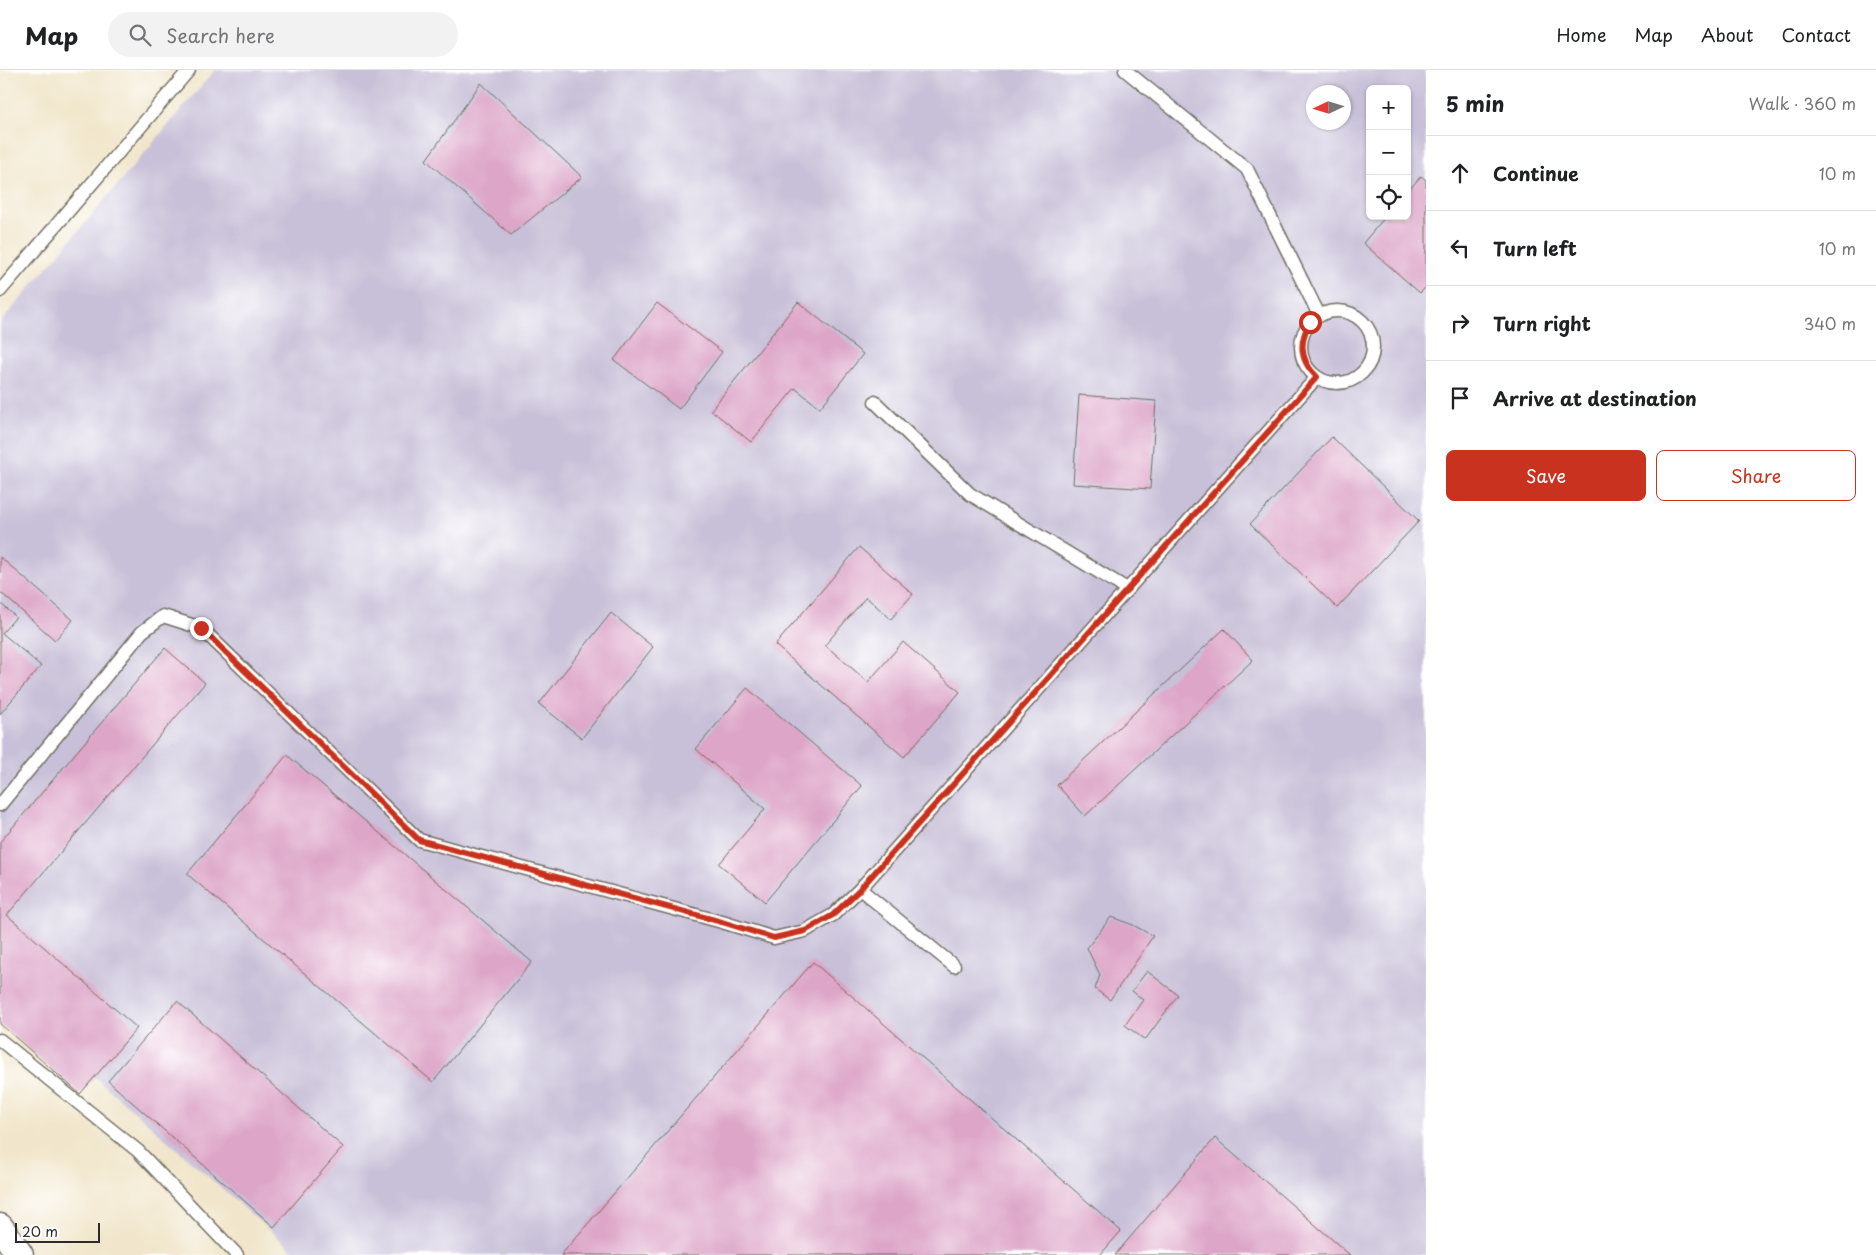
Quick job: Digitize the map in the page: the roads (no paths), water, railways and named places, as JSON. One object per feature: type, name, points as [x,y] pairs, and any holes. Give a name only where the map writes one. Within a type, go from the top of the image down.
[{"type":"street","points":[[0,1227],[20,1255]]},
{"type":"lane","points":[[0,291],[189,70]]},
{"type":"lane","points":[[1126,70],[1247,170],[1320,315]]},
{"type":"lane","points":[[1330,311],[1353,314],[1370,330],[1374,352],[1364,372],[1353,380],[1341,384],[1329,382],[1317,377],[1308,369],[1303,358],[1301,345],[1304,333],[1310,322],[1320,315],[1330,311]]},
{"type":"lane","points":[[0,805],[142,632],[163,616],[201,628],[419,840],[722,922],[774,938],[805,931],[833,915],[860,889],[1317,377]]},
{"type":"lane","points":[[875,402],[970,494],[1126,590]]},
{"type":"lane","points":[[860,889],[954,966]]},
{"type":"lane","points":[[0,1040],[138,1151],[237,1255]]}]
